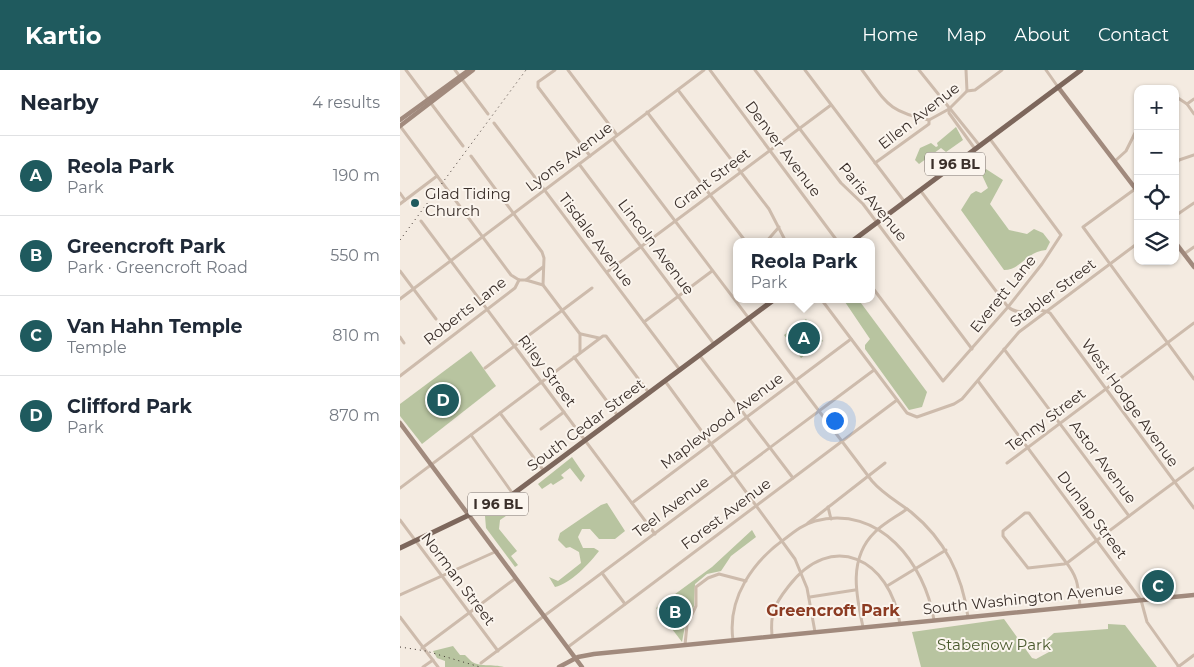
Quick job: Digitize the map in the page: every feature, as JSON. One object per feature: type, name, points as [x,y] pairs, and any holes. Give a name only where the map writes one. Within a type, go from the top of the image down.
[{"type":"main road","name":"I 96 BL","points":[[856,238],[1081,70]]},
{"type":"main road","name":"South Cedar Street","points":[[400,548],[513,494],[770,303]]},
{"type":"street","points":[[406,70],[463,146]]},
{"type":"street","points":[[455,70],[488,114]]},
{"type":"street","points":[[461,78],[469,70]]},
{"type":"street","points":[[473,70],[430,101],[400,126],[511,275],[519,280]]},
{"type":"street","points":[[555,70],[537,85],[590,156]]},
{"type":"street","points":[[568,70],[617,135]]},
{"type":"street","name":"Lyons Avenue","points":[[400,299],[704,70]]},
{"type":"street","name":"Denver Avenue","points":[[710,70],[835,238]]},
{"type":"street","name":"Paris Avenue","points":[[755,70],[840,183],[858,198],[972,349]]},
{"type":"street","points":[[805,70],[905,202]]},
{"type":"street","points":[[862,70],[886,101],[896,110],[912,117],[929,120]]},
{"type":"street","points":[[919,70],[949,109],[949,114],[977,148]]},
{"type":"street","points":[[966,70],[967,92]]},
{"type":"street","name":"Ellen Avenue","points":[[876,163],[929,124],[929,120],[949,109],[967,92],[975,90],[1002,70]]},
{"type":"street","points":[[1046,70],[1134,187]]},
{"type":"street","points":[[678,89],[780,226],[784,238]]},
{"type":"street","points":[[1179,99],[1187,104],[1194,114]]},
{"type":"street","points":[[1187,104],[1194,99]]},
{"type":"street","points":[[400,120],[430,101]]},
{"type":"street","name":"Grant Street","points":[[607,272],[831,105]]},
{"type":"street","points":[[647,112],[743,238]]},
{"type":"street","name":"Tisdale Avenue","points":[[494,123],[680,370]]},
{"type":"street","points":[[1115,161],[1126,151],[1136,130]]},
{"type":"street","points":[[613,138],[733,298]]},
{"type":"street","name":"Everett Lane","points":[[875,291],[944,381],[1008,307],[1060,238],[1061,232],[990,138]]},
{"type":"street","points":[[1179,159],[1194,155]]},
{"type":"street","points":[[471,156],[542,252],[544,258],[543,285]]},
{"type":"street","name":"Lincoln Avenue","points":[[579,164],[715,344]]},
{"type":"street","points":[[400,204],[438,176]]},
{"type":"street","points":[[920,190],[1008,307],[1014,312],[1047,311]]},
{"type":"street","points":[[1134,191],[1083,228],[1194,379]]},
{"type":"street","points":[[400,194],[405,200]]},
{"type":"street","points":[[1179,213],[1194,203]]},
{"type":"street","name":"Riley Street","points":[[421,221],[655,534]]},
{"type":"street","points":[[770,238],[780,226]]},
{"type":"street","name":"Stabler Street","points":[[897,400],[909,415],[917,417],[957,403],[1019,332],[1134,246]]},
{"type":"street","points":[[1179,247],[1194,267]]},
{"type":"street","points":[[1184,254],[1194,247]]},
{"type":"street","name":"Roberts Lane","points":[[400,376],[515,288],[519,280],[526,280],[543,267]]},
{"type":"street","points":[[400,271],[436,319]]},
{"type":"street","points":[[644,322],[712,271]]},
{"type":"street","points":[[526,280],[543,285],[580,334],[599,338]]},
{"type":"street","points":[[485,368],[592,288]]},
{"type":"street","points":[[737,303],[868,476],[881,491],[930,529],[946,550],[960,580],[968,617]]},
{"type":"street","points":[[824,303],[897,400]]},
{"type":"street","name":"West Hodge Avenue","points":[[1047,311],[1194,508]]},
{"type":"street","name":"Tenny Street","points":[[1007,463],[1194,324]]},
{"type":"street","points":[[580,334],[580,353]]},
{"type":"street","points":[[400,488],[605,335],[649,393]]},
{"type":"street","points":[[400,338],[404,343]]},
{"type":"street","name":"Maplewood Avenue","points":[[632,503],[851,339]]},
{"type":"street","name":"Astor Avenue","points":[[1004,349],[1130,516]]},
{"type":"street","points":[[700,356],[793,478]]},
{"type":"street","points":[[574,357],[618,416]]},
{"type":"street","name":"Teel Avenue","points":[[482,663],[874,370]]},
{"type":"street","points":[[665,381],[783,540],[802,572],[810,597],[815,632]]},
{"type":"street","name":"Dunlap Street","points":[[978,381],[1141,600],[1147,622],[1178,667]]},
{"type":"street","name":"Forest Avenue","points":[[568,647],[897,400]]},
{"type":"street","points":[[541,429],[564,412]]},
{"type":"street","points":[[500,413],[545,471]]},
{"type":"street","points":[[400,423],[517,577],[582,667]]},
{"type":"street","points":[[471,435],[513,494]]},
{"type":"street","points":[[733,640],[732,616],[746,581],[760,561],[783,540],[885,463]]},
{"type":"street","points":[[1080,606],[1077,580],[1066,563],[1027,512],[1008,525],[1003,534],[1028,568],[1062,565],[1066,563],[1130,516],[1194,468]]},
{"type":"street","points":[[828,506],[831,519]]},
{"type":"street","points":[[863,627],[855,590],[859,560],[866,544],[878,530],[906,509]]},
{"type":"street","points":[[808,523],[831,519],[856,521],[878,530],[899,547],[916,568],[927,590],[934,620]]},
{"type":"street","name":"Norman Street","points":[[400,520],[498,651]]},
{"type":"street","points":[[887,586],[946,550]]},
{"type":"street","points":[[400,595],[497,551]]},
{"type":"street","points":[[772,636],[770,622],[773,610],[785,591],[802,572],[817,560],[832,556],[845,556],[859,560],[871,568],[887,586],[895,602],[900,624]]},
{"type":"street","points":[[602,573],[625,604]]},
{"type":"street","points":[[686,645],[687,625],[696,606],[696,587],[717,574],[726,574],[746,581]]},
{"type":"street","points":[[422,648],[517,577]]},
{"type":"street","points":[[810,597],[855,590]]},
{"type":"street","name":"South Washington Avenue","points":[[559,667],[588,654],[1194,595]]},
{"type":"street","points":[[400,617],[438,667]]},
{"type":"street","points":[[1178,667],[1194,655]]},
{"type":"street","points":[[423,667],[433,660]]},
{"type":"green space","points":[[956,127],[963,140],[946,152],[941,148],[919,164],[915,160],[920,148],[931,143],[936,147],[938,146],[937,143]]},
{"type":"green space","points":[[986,169],[1003,180],[990,204],[1009,230],[1027,234],[1034,229],[1043,233],[1050,242],[1046,250],[1039,251],[1010,269],[1004,270],[961,210],[971,194],[976,191],[981,193],[988,188],[982,175]]},
{"type":"green space","points":[[846,303],[861,303],[927,392],[922,407],[909,410],[865,349],[865,345],[870,339]]},
{"type":"green space","points":[[806,319],[823,341],[801,358],[784,335]]},
{"type":"green space","points":[[471,351],[496,386],[422,444],[400,416],[400,404]]},
{"type":"green space","points":[[572,457],[585,476],[581,482],[570,468],[561,475],[564,478],[542,489],[538,484]]},
{"type":"green space","points":[[520,497],[525,503],[500,520],[499,529],[517,551],[511,556],[518,565],[515,567],[486,528],[485,516]]},
{"type":"green space","points":[[607,503],[625,531],[615,539],[599,539],[590,529],[582,529],[578,537],[583,548],[594,548],[599,551],[585,567],[567,582],[555,587],[549,577],[558,581],[581,563],[579,552],[570,547],[566,548],[558,540],[560,533],[601,505]]},
{"type":"green space","points":[[752,530],[756,537],[731,556],[721,571],[707,574],[695,584],[694,606],[685,626],[682,642],[656,608],[712,567]]},
{"type":"green space","name":"Stabenow Park","points":[[1004,619],[1032,658],[1036,659],[1049,652],[1045,641],[1054,633],[1108,629],[1108,624],[1125,625],[1157,667],[921,667],[912,632]]},
{"type":"green space","points":[[453,646],[460,655],[465,655],[474,663],[504,667],[445,667],[445,661],[437,658],[433,651]]},
{"type":"railway","points":[[400,240],[526,70]]},
{"type":"railway","points":[[400,647],[426,651],[480,667]]},
{"type":"place","name":"Glad Tiding Church","points":[[415,203]]},
{"type":"place","name":"Reola Park","points":[[804,338]]},
{"type":"place","name":"Clifford Park","points":[[443,400]]},
{"type":"place","name":"Van Hahn Temple","points":[[1158,586]]},
{"type":"place","name":"Greencroft Park","points":[[675,612]]},
{"type":"district","name":"Greencroft Park","points":[[833,610]]}]
